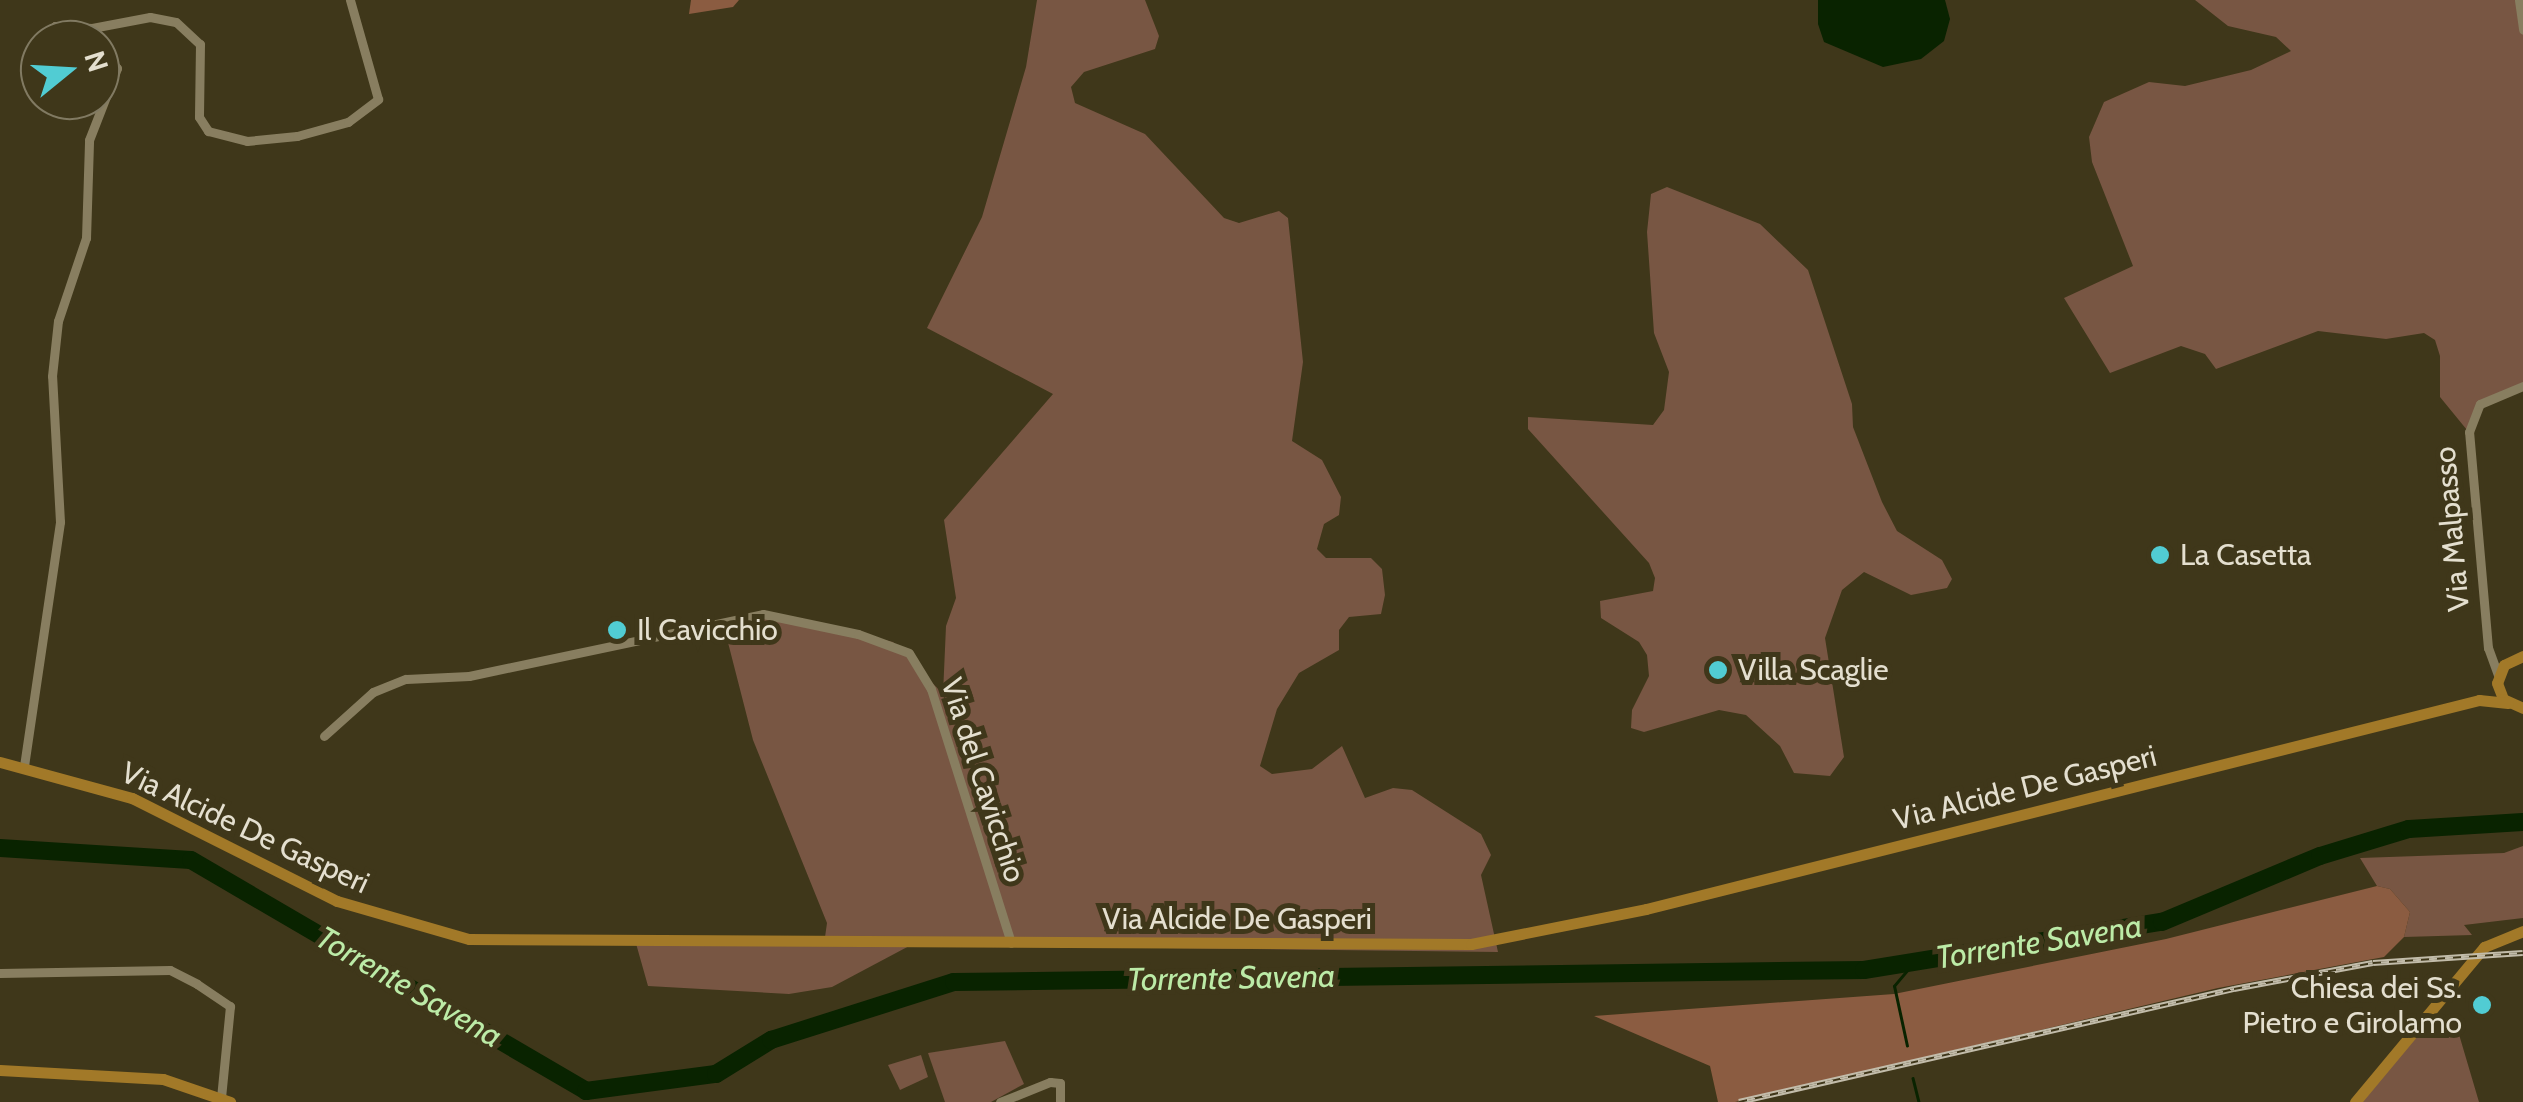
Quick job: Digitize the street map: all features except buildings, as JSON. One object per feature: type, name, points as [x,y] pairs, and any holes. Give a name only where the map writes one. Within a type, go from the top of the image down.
[{"type":"main road","name":"Via Alcide De Gasperi","points":[[2479,700],[2516,658]]},
{"type":"main road","points":[[2497,679],[2518,708]]},
{"type":"main road","name":"Via Alcide De Gasperi","points":[[0,762],[132,798],[337,901],[469,940],[1410,945],[1516,938],[2479,700],[2518,708]]},
{"type":"main road","points":[[2355,1102],[2484,948],[2523,930]]},
{"type":"main road","points":[[0,1070],[163,1078],[225,1100]]},
{"type":"street","points":[[120,23],[150,17],[176,22],[200,44],[198,105],[208,131],[246,141],[298,136],[368,113],[378,98],[350,0]]},
{"type":"street","points":[[2519,0],[2523,30]]},
{"type":"street","points":[[24,766],[60,522],[52,376],[58,321],[86,238],[88,140],[96,120]]},
{"type":"street","name":"Via Malpasso","points":[[2497,679],[2487,640],[2469,432],[2480,404],[2523,386]]},
{"type":"street","name":"Via del Cavicchio","points":[[324,736],[373,692],[406,679],[469,676],[762,614],[858,634],[909,652],[931,689],[1011,943]]},
{"type":"street","name":"Via Malpasso","points":[[2487,640],[2497,660],[2516,658]]},
{"type":"street","points":[[0,973],[170,970],[208,990],[231,1011],[225,1100]]},
{"type":"street","points":[[1000,1102],[1050,1082],[1060,1083],[1060,1102]]},
{"type":"shaded area","points":[[691,0],[739,0],[733,7],[689,14]]},
{"type":"shaded area","points":[[1037,0],[1145,0],[1159,36],[1155,49],[1084,72],[1071,87],[1075,103],[1145,134],[1224,218],[1239,223],[1279,211],[1288,218],[1303,362],[1292,441],[1322,460],[1341,497],[1339,515],[1324,524],[1317,549],[1326,558],[1371,558],[1382,569],[1385,595],[1381,614],[1349,617],[1339,630],[1339,650],[1299,673],[1277,709],[1260,766],[1272,774],[1312,769],[1342,746],[1365,798],[1393,788],[1412,790],[1481,834],[1491,855],[1481,875],[1498,952],[911,945],[832,987],[789,994],[648,986],[635,940],[825,937],[827,923],[753,740],[724,627],[778,616],[893,642],[943,694],[946,626],[956,598],[944,520],[1053,394],[927,328],[982,217],[1026,67]]},
{"type":"shaded area","points":[[1818,0],[1945,0],[1950,19],[1944,41],[1921,59],[1883,67],[1824,42],[1818,24]]},
{"type":"shaded area","points":[[2195,0],[2523,0],[2523,390],[2484,407],[2467,430],[2440,397],[2440,356],[2435,340],[2424,333],[2386,339],[2318,331],[2216,369],[2205,354],[2181,346],[2110,373],[2064,298],[2133,266],[2092,162],[2089,137],[2104,102],[2149,82],[2185,86],[2251,70],[2291,51],[2276,37],[2228,26]]},
{"type":"shaded area","points":[[1667,187],[1760,224],[1808,270],[1852,404],[1853,427],[1882,502],[1897,531],[1942,560],[1952,579],[1947,588],[1911,595],[1864,572],[1842,590],[1825,638],[1844,757],[1830,776],[1794,773],[1780,746],[1746,715],[1719,710],[1644,732],[1631,728],[1632,710],[1649,676],[1647,655],[1639,642],[1601,618],[1600,601],[1653,591],[1655,578],[1649,563],[1528,429],[1528,417],[1653,425],[1664,410],[1669,372],[1654,333],[1647,232],[1651,194]]},
{"type":"shaded area","points":[[2523,846],[2523,918],[2464,925],[2472,935],[2404,937],[2410,912],[2390,889],[2377,886],[2360,858],[2504,853]]},
{"type":"shaded area","points":[[2377,886],[2390,889],[2410,912],[2404,937],[2384,957],[2218,988],[1735,1102],[1718,1102],[1710,1066],[1594,1016],[1894,994],[2166,939]]},
{"type":"shaded area","points":[[2430,1020],[2433,1033],[2458,1031],[2479,1102],[2354,1102]]},
{"type":"shaded area","points":[[1005,1041],[1024,1084],[991,1102],[945,1102],[928,1053]]},
{"type":"shaded area","points":[[921,1055],[928,1077],[900,1090],[888,1065]]},
{"type":"waterway","name":"Torrente Savena","points":[[0,848],[191,860],[586,1091],[716,1074],[771,1040],[954,982],[1864,970],[2162,922],[2320,856],[2409,829],[2523,822]]},
{"type":"waterway","points":[[1907,1046],[1894,986],[1915,961]]},
{"type":"waterway","points":[[1913,1078],[1919,1102]]},
{"type":"railway","points":[[1739,1102],[2234,989],[2373,963],[2523,953]]},
{"type":"place","name":"La Casetta","points":[[2160,555]]},
{"type":"place","name":"Il Cavicchio","points":[[617,630]]},
{"type":"place","name":"Villa Scaglie","points":[[1718,670]]},
{"type":"place","name":"Chiesa dei Ss. Pietro e Girolamo","points":[[2482,1005]]}]
